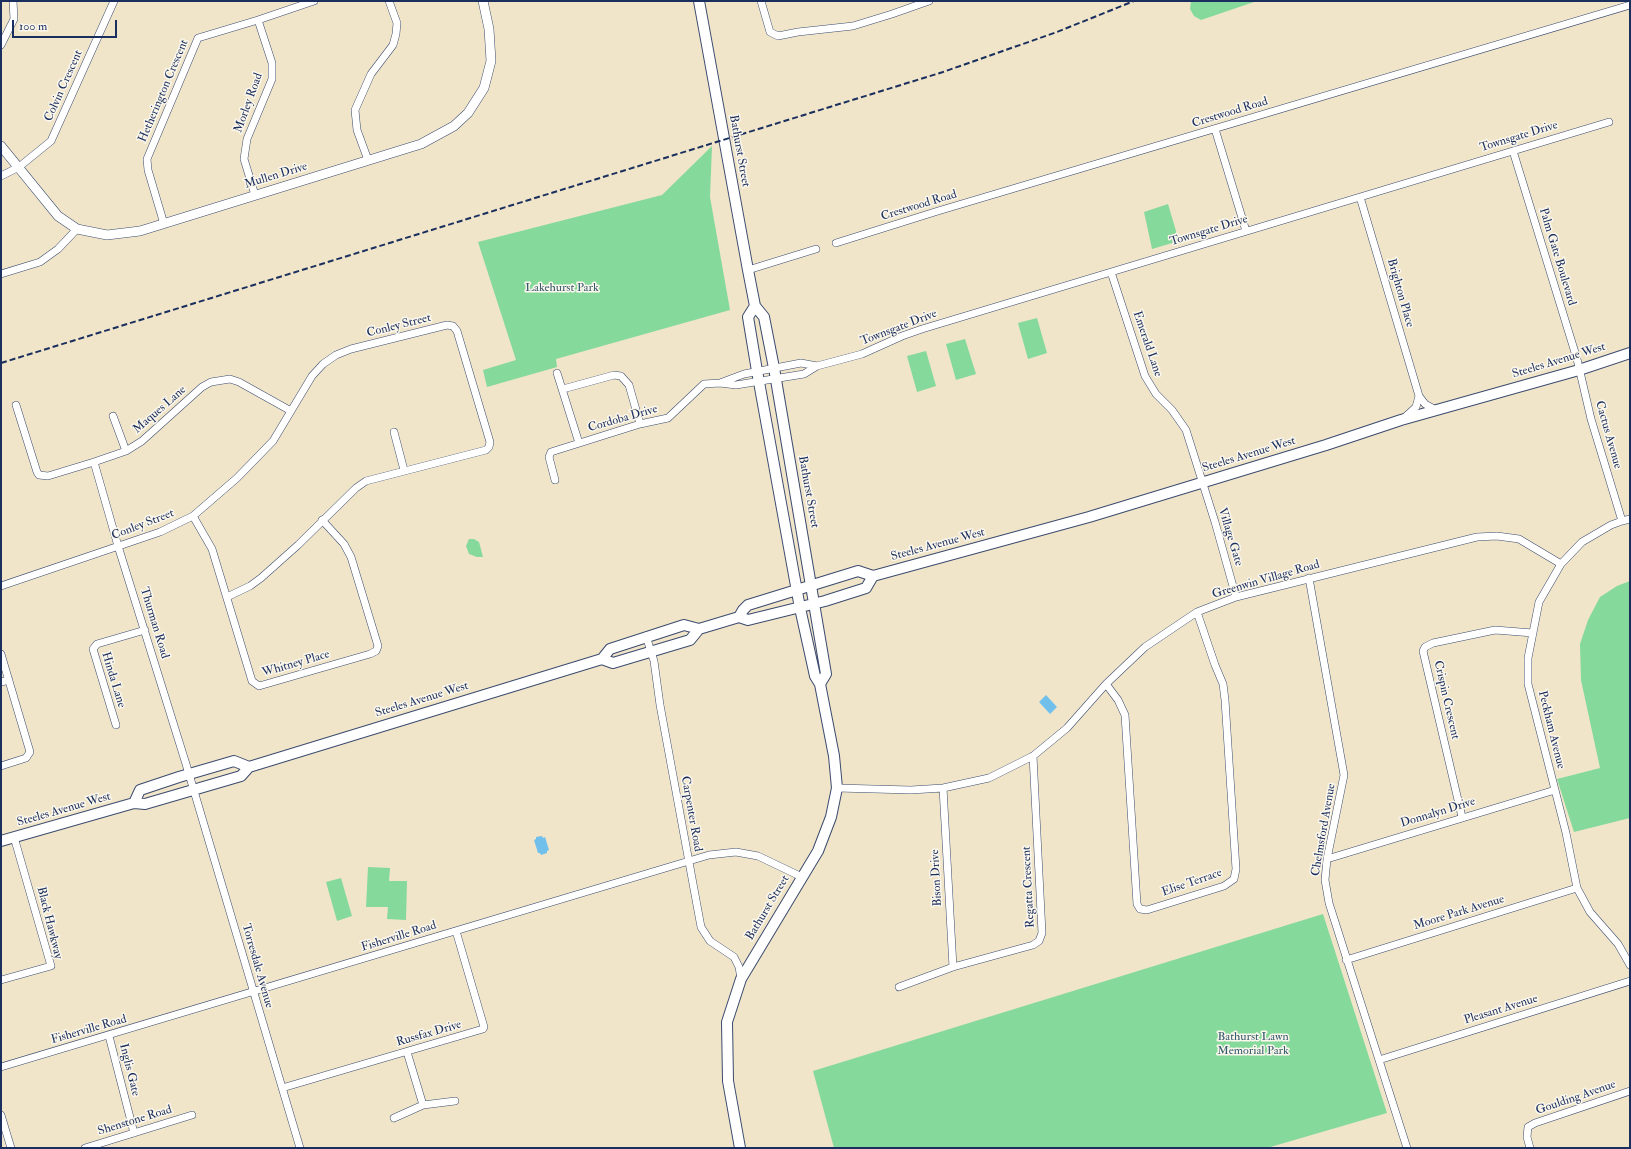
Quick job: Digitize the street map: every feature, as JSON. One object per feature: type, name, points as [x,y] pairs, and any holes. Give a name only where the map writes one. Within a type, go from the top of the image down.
[{"type":"main road","name":"Bathurst Street","points":[[699,1],[755,306],[764,317],[775,373],[826,674],[820,684]]},
{"type":"main road","name":"Bathurst Street","points":[[740,1148],[728,1081],[727,1022],[741,979],[818,851],[831,817],[837,788],[834,756],[820,684],[815,676],[800,608],[757,372],[748,317],[755,306]]},
{"type":"main road","name":"Steeles Avenue West","points":[[739,617],[748,605],[858,570],[873,576],[1089,518],[1326,445],[1401,420],[1579,370],[1630,353]]},
{"type":"main road","name":"Steeles Avenue West","points":[[1,842],[134,803],[146,804],[241,776],[249,766],[602,659],[610,649],[646,636],[684,625],[699,629],[739,617],[748,620],[814,604],[866,588],[873,576]]},
{"type":"main road","name":"Steeles Avenue West","points":[[602,659],[613,663],[652,650],[690,640],[699,629]]},
{"type":"main road","name":"Steeles Avenue West","points":[[134,803],[140,790],[189,774],[234,761],[249,766]]},
{"type":"street","points":[[1,45],[14,19],[13,1]]},
{"type":"street","name":"Colvin Crescent","points":[[1,176],[19,167],[51,141],[114,1]]},
{"type":"street","name":"Hetherington Crescent","points":[[164,224],[148,170],[147,159],[198,38],[314,1]]},
{"type":"street","points":[[368,160],[357,130],[354,110],[371,74],[393,45],[397,23],[389,1]]},
{"type":"street","name":"Mullen Drive","points":[[1,146],[58,216],[77,229],[107,235],[140,232],[421,144],[454,126],[468,113],[484,88],[490,61],[489,29],[483,1]]},
{"type":"street","points":[[761,1],[770,32],[778,36],[798,32],[852,26],[929,1]]},
{"type":"street","name":"Crestwood Road","points":[[836,243],[938,211],[1215,130],[1630,5]]},
{"type":"street","name":"Morley Road","points":[[255,195],[244,159],[247,139],[272,79],[272,63],[258,20]]},
{"type":"street","name":"Townsgate Drive","points":[[757,372],[804,374],[817,366],[862,354],[902,336],[922,329],[1609,122]]},
{"type":"street","points":[[1215,130],[1246,231]]},
{"type":"street","name":"Palm Gate Boulevard","points":[[1514,151],[1579,370]]},
{"type":"street","name":"Brighton Place","points":[[1360,197],[1419,396]]},
{"type":"street","points":[[1,274],[40,262],[58,249],[77,229]]},
{"type":"street","points":[[748,270],[816,249]]},
{"type":"street","name":"Emerald Lane","points":[[1111,272],[1145,376],[1156,394],[1166,403],[1181,421],[1190,442],[1202,483]]},
{"type":"street","name":"Conley Street","points":[[1,586],[160,532],[193,516],[237,478],[273,441],[312,376],[323,364],[336,355],[359,347],[447,325],[453,326],[457,331],[490,445],[486,450],[366,481],[356,488],[261,578],[250,586],[227,597]]},
{"type":"street","name":"Townsgate Drive","points":[[759,382],[775,373],[802,363],[817,366]]},
{"type":"street","name":"Cactus Avenue","points":[[1579,370],[1591,418],[1622,521]]},
{"type":"street","points":[[557,372],[579,443]]},
{"type":"street","name":"Cordoba Drive","points":[[720,383],[732,377],[757,372]]},
{"type":"street","points":[[563,389],[614,375],[621,376],[629,385],[640,424]]},
{"type":"street","name":"Maques Lane","points":[[16,405],[39,475],[48,476],[94,462],[126,450],[150,435],[202,387],[211,382],[230,379],[239,382],[291,411]]},
{"type":"street","name":"Cordoba Drive","points":[[555,480],[549,454],[551,452],[640,424],[668,418],[704,384],[720,383],[736,385],[759,382]]},
{"type":"street","points":[[1419,396],[1425,404],[1436,410]]},
{"type":"street","points":[[1401,420],[1416,407],[1419,396]]},
{"type":"street","points":[[113,416],[126,450]]},
{"type":"street","points":[[394,432],[404,470]]},
{"type":"street","name":"Thurman Road","points":[[94,462],[118,546],[194,790]]},
{"type":"street","name":"Village Gate","points":[[1202,483],[1236,597]]},
{"type":"street","name":"Whitney Place","points":[[193,516],[212,549],[252,681],[256,685],[261,685],[319,669],[376,651],[378,642],[351,557],[344,544],[322,520]]},
{"type":"street","points":[[1622,521],[1630,519]]},
{"type":"street","name":"Peckham Avenue","points":[[1622,521],[1611,525],[1582,542],[1561,564],[1539,602],[1528,658],[1528,684],[1578,888],[1584,903],[1590,912],[1618,944],[1630,965]]},
{"type":"street","name":"Greenwin Village Road","points":[[837,788],[911,790],[943,788],[989,778],[1033,756],[1067,728],[1106,684],[1145,647],[1197,612],[1236,597],[1477,537],[1497,536],[1519,539],[1561,564]]},
{"type":"street","name":"Chelmsford Avenue","points":[[1309,578],[1344,775],[1327,859],[1325,880],[1329,903],[1346,960],[1407,1148]]},
{"type":"street","name":"Elise Terrace","points":[[1106,684],[1118,700],[1125,715],[1137,904],[1140,909],[1147,910],[1224,886],[1234,879],[1236,869],[1225,700],[1223,684],[1197,612]]},
{"type":"street","name":"Hinda Lane","points":[[116,725],[92,649],[97,644],[145,630]]},
{"type":"street","name":"Crispin Crescent","points":[[1462,817],[1423,651],[1425,647],[1433,643],[1495,630],[1532,633]]},
{"type":"street","name":"Carpenter Road","points":[[646,636],[652,650],[660,705],[701,927],[710,942],[734,957],[739,967],[741,979]]},
{"type":"street","points":[[1,654],[30,752],[26,758],[1,766]]},
{"type":"street","points":[[1,682],[9,680]]},
{"type":"street","name":"Regatta Crescent","points":[[900,987],[952,966],[1033,945],[1039,941],[1042,933],[1033,756]]},
{"type":"street","name":"Bison Drive","points":[[943,788],[952,966]]},
{"type":"street","name":"Torresdale Avenue","points":[[194,790],[300,1148]]},
{"type":"street","name":"Donnalyn Drive","points":[[1327,859],[1555,790]]},
{"type":"street","name":"Black Hawkway","points":[[1,980],[51,966],[14,837]]},
{"type":"street","name":"Fisherville Road","points":[[1,1067],[720,853],[746,854],[769,860],[802,877]]},
{"type":"street","name":"Moore Park Avenue","points":[[1346,960],[1578,888]]},
{"type":"street","name":"Russfax Drive","points":[[282,1088],[481,1031],[484,1028],[456,931]]},
{"type":"street","name":"Pleasant Avenue","points":[[1379,1060],[1630,982]]},
{"type":"street","name":"Inglis Gate","points":[[109,1036],[134,1133]]},
{"type":"street","points":[[406,1052],[423,1105]]},
{"type":"street","name":"Goulding Avenue","points":[[1530,1148],[1527,1137],[1528,1127],[1535,1123],[1630,1091]]},
{"type":"street","points":[[394,1118],[423,1105],[455,1101]]},
{"type":"street","points":[[1,1115],[11,1148]]},
{"type":"street","name":"Shenstone Road","points":[[85,1148],[192,1115]]},
{"type":"green space","points":[[1191,1],[1257,1],[1201,20],[1194,16],[1190,9]]},
{"type":"green space","name":"Lakehurst Park","points":[[712,146],[710,197],[730,310],[556,359],[557,367],[487,387],[483,370],[516,360],[478,242],[662,195]]},
{"type":"green space","points":[[1168,204],[1179,241],[1152,249],[1144,212]]},
{"type":"green space","points":[[1037,318],[1047,353],[1028,359],[1018,323]]},
{"type":"green space","points":[[965,339],[976,374],[956,380],[946,344]]},
{"type":"green space","points":[[926,351],[936,386],[917,392],[907,356]]},
{"type":"green space","points":[[469,539],[474,539],[479,542],[483,557],[477,557],[469,554],[466,546]]},
{"type":"green space","points":[[1630,581],[1630,818],[1574,832],[1557,779],[1600,768],[1581,680],[1580,644],[1588,620],[1600,597],[1617,586]]},
{"type":"green space","points":[[368,867],[390,868],[389,881],[407,881],[406,920],[387,919],[388,907],[366,907]]},
{"type":"green space","points":[[341,878],[352,916],[337,921],[326,882]]},
{"type":"green space","name":"Bathurst Lawn Memorial Park","points":[[1323,914],[1387,1113],[1267,1148],[834,1148],[813,1071]]},
{"type":"water","points":[[1046,695],[1057,707],[1050,714],[1039,702]]},
{"type":"water","points":[[542,836],[543,838],[545,837],[549,850],[547,853],[541,855],[538,853],[534,840],[536,837]]},
{"type":"railway","points":[[1,363],[943,72],[1057,32],[1134,1]]}]
